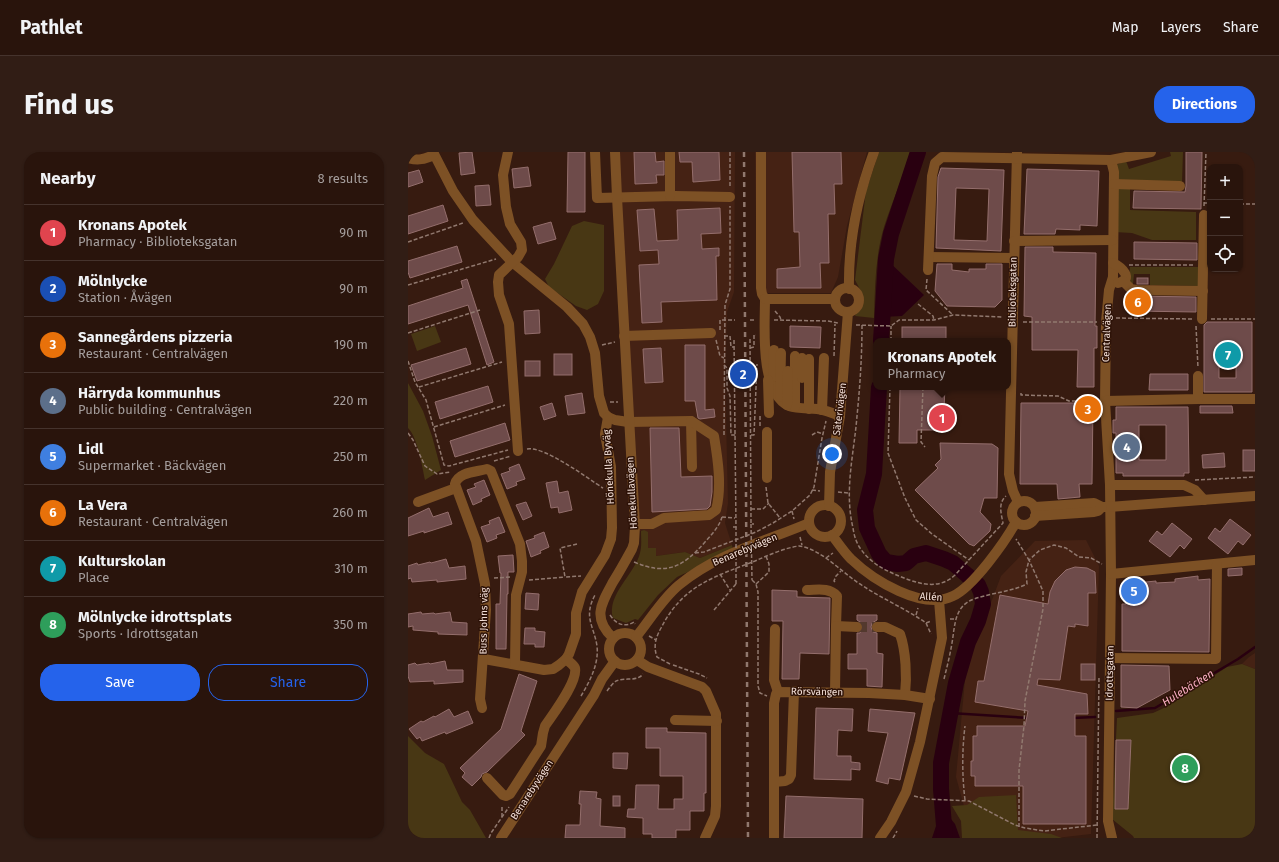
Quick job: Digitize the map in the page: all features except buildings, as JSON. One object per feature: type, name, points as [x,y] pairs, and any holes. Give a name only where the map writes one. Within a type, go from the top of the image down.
[{"type":"street","points":[[508,152],[503,175],[506,207],[510,224],[521,242],[522,250],[518,258],[499,275],[498,282],[499,294],[509,324],[518,449]]},
{"type":"street","points":[[595,152],[597,198],[670,196],[730,197]]},
{"type":"street","name":"Hönekullavägen","points":[[613,638],[603,626],[600,606],[632,549],[634,543],[635,524],[628,422],[615,152]]},
{"type":"street","points":[[670,152],[670,196]]},
{"type":"street","points":[[761,152],[761,288],[765,299],[769,413]]},
{"type":"street","points":[[849,288],[849,272],[855,220],[866,174],[874,152]]},
{"type":"street","points":[[928,270],[932,176],[935,163],[942,157],[1017,155],[1111,160],[1150,152]]},
{"type":"street","points":[[408,158],[423,160],[433,154],[453,191],[473,220],[512,262],[567,307],[583,324],[590,337],[595,353],[599,396],[604,412],[608,417],[615,420],[628,422],[691,421],[714,436],[718,459],[719,500],[716,510],[710,515],[664,518],[652,524],[635,524]]},
{"type":"street","name":"Biblioteksgatan","points":[[1017,155],[1010,474],[1013,491],[1018,502]]},
{"type":"street","name":"Centralvägen","points":[[1106,507],[1110,485],[1105,401],[1106,322],[1108,290],[1113,277],[1114,172],[1111,160]]},
{"type":"street","points":[[1114,184],[1180,186]]},
{"type":"street","points":[[1202,319],[1204,215]]},
{"type":"street","points":[[1014,241],[1113,240]]},
{"type":"street","points":[[929,257],[1014,258]]},
{"type":"street","points":[[1113,263],[1126,272],[1126,276],[1123,281],[1118,283],[1114,282],[1113,277]]},
{"type":"street","points":[[1123,281],[1131,289],[1136,290],[1203,291]]},
{"type":"street","points":[[849,288],[857,294],[858,301],[854,309],[848,312],[840,309],[836,305],[835,299],[836,294],[840,290],[849,288]]},
{"type":"street","points":[[765,299],[835,299]]},
{"type":"street","name":"Säterivägen","points":[[829,506],[830,472],[840,416],[848,312]]},
{"type":"street","points":[[624,336],[711,333]]},
{"type":"street","points":[[773,387],[803,356]]},
{"type":"street","points":[[803,356],[805,407]]},
{"type":"street","points":[[803,356],[805,407]]},
{"type":"street","points":[[803,356],[805,407]]},
{"type":"street","points":[[803,356],[805,407]]},
{"type":"street","points":[[1198,376],[1198,399]]},
{"type":"street","points":[[768,378],[773,387],[805,407],[840,416]]},
{"type":"street","points":[[1105,401],[1255,399]]},
{"type":"street","name":"Hönekulla Byväg","points":[[566,659],[576,634],[576,613],[582,592],[605,555],[611,539],[611,467],[606,434],[608,417]]},
{"type":"street","points":[[691,421],[692,467]]},
{"type":"street","points":[[767,432],[767,478]]},
{"type":"street","points":[[418,502],[456,488],[456,481],[461,475],[487,469],[493,466],[520,544],[522,561],[516,602],[515,664]]},
{"type":"street","points":[[1110,485],[1184,485],[1195,490],[1204,500]]},
{"type":"street","name":"Buss Johns väg","points":[[456,488],[466,510],[476,541],[484,578],[486,610],[484,659],[480,698],[482,708]]},
{"type":"street","points":[[1035,512],[1094,512],[1106,507],[1255,496]]},
{"type":"street","points":[[1027,501],[1032,503],[1035,512],[1033,521],[1020,525],[1013,519],[1011,512],[1013,507],[1018,502],[1027,501]]},
{"type":"street","points":[[820,506],[829,506],[835,508],[839,513],[841,519],[840,526],[832,535],[823,537],[818,535],[811,528],[809,523],[812,513],[816,509],[820,506]]},
{"type":"street","name":"Idrottsgatan","points":[[1106,507],[1112,574],[1108,825],[1112,838]]},
{"type":"street","name":"Allén","points":[[832,535],[851,559],[873,577],[897,591],[908,595],[939,600],[952,596],[965,587],[984,568],[1016,522]]},
{"type":"street","name":"Benarebyvägen","points":[[636,637],[664,601],[679,586],[697,573],[718,560],[809,523]]},
{"type":"street","points":[[1112,574],[1255,560]]},
{"type":"street","points":[[1110,658],[1216,659],[1217,564]]},
{"type":"street","points":[[807,590],[828,590],[834,592],[837,596],[835,692]]},
{"type":"street","points":[[880,838],[898,810],[908,786],[930,699],[942,638],[939,600]]},
{"type":"street","points":[[836,626],[857,626]]},
{"type":"street","points":[[877,627],[885,627],[900,634],[903,644],[906,687],[905,695]]},
{"type":"street","points":[[774,838],[776,695],[774,680],[775,629]]},
{"type":"street","points":[[625,633],[636,637],[640,642],[641,649],[637,660],[632,664],[626,665],[615,661],[609,650],[613,638],[618,634],[625,633]]},
{"type":"street","points":[[484,659],[544,670],[553,669],[566,659],[573,664],[575,669],[574,678],[570,686],[545,726],[541,746],[510,794],[506,796],[503,795],[487,778]]},
{"type":"street","points":[[637,660],[648,667],[702,687],[706,691],[712,703],[717,721],[716,806],[714,816],[705,838]]},
{"type":"street","name":"Benarebyvägen","points":[[501,838],[615,661]]},
{"type":"street","points":[[774,782],[785,782],[791,775],[794,691]]},
{"type":"street","name":"Rörsvängen","points":[[776,695],[794,691],[835,692],[905,695],[930,699]]},
{"type":"street","points":[[675,720],[717,721]]},
{"type":"path","points":[[724,436],[724,320],[725,305],[730,290],[730,152]]},
{"type":"path","points":[[1204,215],[1206,152]]},
{"type":"path","points":[[1243,204],[1255,204]]},
{"type":"path","points":[[408,242],[473,220]]},
{"type":"path","points":[[408,285],[501,258],[505,254]]},
{"type":"path","points":[[1122,268],[1130,264],[1203,265]]},
{"type":"path","points":[[928,270],[926,290],[953,315]]},
{"type":"path","points":[[918,304],[933,316],[934,320]]},
{"type":"path","points":[[408,333],[480,310]]},
{"type":"path","points":[[765,320],[828,321],[862,326],[890,326],[899,320],[934,320],[953,315],[1021,317],[1022,322],[1106,322],[1116,318],[1196,319],[1198,376]]},
{"type":"path","points":[[1202,319],[1255,319]]},
{"type":"path","points":[[720,326],[720,320],[734,320]]},
{"type":"path","points":[[803,356],[835,323]]},
{"type":"path","points":[[862,326],[861,366],[856,430],[848,493],[851,522],[855,539],[859,547],[877,566],[910,580],[924,584],[939,584],[947,581],[955,575],[1003,523]]},
{"type":"path","points":[[890,326],[891,338]]},
{"type":"path","points":[[711,333],[716,338],[720,356],[724,358]]},
{"type":"path","points":[[724,336],[730,336],[731,347],[734,347]]},
{"type":"path","points":[[750,339],[752,580],[756,584],[758,592],[759,691],[764,695],[776,695]]},
{"type":"path","points":[[714,610],[736,584],[734,527],[734,340]]},
{"type":"path","points":[[602,345],[614,342]]},
{"type":"path","points":[[750,348],[754,348],[754,345]]},
{"type":"path","points":[[419,388],[511,359]]},
{"type":"path","points":[[408,361],[415,382],[426,400],[444,465],[449,466],[518,449],[530,449],[541,451],[565,464],[606,491],[606,485]]},
{"type":"path","points":[[751,435],[754,435],[756,362],[760,362]]},
{"type":"path","points":[[724,365],[727,368],[727,388],[730,396],[731,435],[735,435]]},
{"type":"path","points":[[1021,388],[1021,395],[1058,396],[1069,401],[1105,401]]},
{"type":"path","points":[[890,390],[888,453],[905,498],[916,520],[932,534],[969,560]]},
{"type":"path","points":[[923,390],[921,442],[925,447]]},
{"type":"path","points":[[433,427],[514,402]]},
{"type":"path","points":[[695,553],[704,552],[756,532],[773,523],[800,504],[810,494],[814,487],[823,434],[805,407]]},
{"type":"path","points":[[812,435],[817,432],[823,434]]},
{"type":"path","points":[[408,433],[413,440],[425,466],[437,474],[450,472]]},
{"type":"path","points":[[493,466],[512,455],[518,449]]},
{"type":"path","points":[[1013,491],[1007,494],[1002,500],[1003,523],[1011,531],[1029,560],[1043,591],[1043,609],[1025,701],[1019,770],[1019,826]]},
{"type":"path","points":[[751,509],[763,509],[769,503]]},
{"type":"path","points":[[633,562],[651,568],[669,568],[684,562],[695,553],[717,529],[723,513]]},
{"type":"path","points":[[722,517],[735,518]]},
{"type":"path","points":[[565,577],[560,548],[577,544]]},
{"type":"path","points":[[973,599],[1009,591],[1027,584],[1026,572],[1029,560],[1040,550],[1054,545],[1066,548],[1079,557],[1091,558],[1104,565]]},
{"type":"path","points":[[657,657],[655,647],[656,640],[663,623],[673,608],[692,589],[720,574],[766,556],[793,547],[803,546],[821,554],[862,585],[926,623],[933,638]]},
{"type":"path","points":[[756,584],[769,572],[769,564],[766,556]]},
{"type":"path","points":[[834,592],[837,587],[834,580],[842,571]]},
{"type":"path","points":[[720,574],[730,590]]},
{"type":"path","points":[[484,578],[520,579],[586,575]]},
{"type":"path","points":[[926,623],[941,619],[956,619]]},
{"type":"path","points":[[604,695],[617,681],[641,677],[657,657]]},
{"type":"path","points":[[657,657],[671,664],[699,674],[709,680]]},
{"type":"path","points":[[965,726],[962,747],[962,777],[965,800]]},
{"type":"path","points":[[502,817],[502,806],[506,796]]},
{"type":"path","points":[[927,799],[965,800],[1019,826],[1044,831],[1097,825],[1097,838]]},
{"type":"shaded area","points":[[619,152],[735,152],[734,292],[727,312],[725,374],[728,503],[725,523],[732,545],[700,558],[685,552],[656,556],[648,548],[644,530],[637,530]]},
{"type":"shaded area","points":[[755,152],[867,152],[847,226],[838,277],[831,293],[757,293]]},
{"type":"shaded area","points":[[879,152],[910,152],[881,238],[876,272],[874,318],[855,316],[862,304],[863,295],[855,280],[866,191]]},
{"type":"shaded area","points":[[1170,152],[1183,152],[1182,183],[1116,180],[1116,165],[1126,161],[1129,169],[1171,156]]},
{"type":"shaded area","points":[[1114,187],[1130,187],[1130,210],[1196,212],[1196,240],[1152,240],[1132,233],[1114,232]]},
{"type":"shaded area","points":[[584,221],[604,225],[604,291],[598,304],[587,310],[576,306],[549,287],[545,279],[554,264],[572,226]]},
{"type":"shaded area","points":[[886,259],[924,295],[902,316],[882,317]]},
{"type":"shaded area","points":[[1130,267],[1200,267],[1199,286],[1150,285],[1150,274],[1134,274],[1133,284],[1129,283]]},
{"type":"shaded area","points":[[435,326],[441,342],[417,351],[411,334]]},
{"type":"shaded area","points":[[408,383],[423,411],[432,436],[441,470],[425,480],[417,445],[408,428]]},
{"type":"shaded area","points":[[644,530],[648,532],[648,548],[656,548],[656,556],[685,552],[700,558],[732,545],[733,551],[677,577],[658,595],[638,620],[635,619],[626,623],[613,618],[612,609],[617,593],[637,561],[641,548],[641,531]]},
{"type":"shaded area","points":[[1086,540],[1099,566],[1091,834],[1056,838],[989,838],[967,817],[956,777],[966,669],[1001,576],[1035,541]]},
{"type":"shaded area","points":[[1255,653],[1255,669],[1242,664],[1249,657]]},
{"type":"shaded area","points":[[1242,664],[1255,669],[1255,838],[1134,838],[1112,819],[1117,718],[1153,713],[1166,707],[1227,667]]},
{"type":"shaded area","points":[[408,736],[425,753],[444,764],[462,802],[470,810],[486,838],[408,838]]},
{"type":"shaded area","points":[[1016,795],[1018,830],[1051,834],[1062,838],[962,838],[961,821],[952,806],[967,805],[979,797]]},
{"type":"shaded area","points":[[942,808],[955,824],[960,838],[932,838]]},
{"type":"waterway","points":[[881,338],[886,259],[891,234],[918,152]]},
{"type":"waterway","points":[[879,390],[874,474],[865,510],[867,528],[879,554],[886,562],[898,564],[906,563],[914,556],[926,553],[953,563],[978,585],[983,604],[978,621],[968,642],[956,683],[941,763],[941,789],[945,838]]},
{"type":"waterway","name":"Hulebäcken","points":[[1116,711],[1155,708],[1238,659],[1255,647]]},
{"type":"waterway","name":"Hulebäcken","points":[[950,713],[1029,718]]},
{"type":"waterway","name":"Hulebäcken","points":[[1072,718],[1095,717]]},
{"type":"tunnel","points":[[857,627],[877,627]]},
{"type":"railway","points":[[744,152],[748,838]]},
{"type":"place","name":"La Vera","points":[[1138,302]]},
{"type":"place","name":"Kulturskolan","points":[[1228,355]]},
{"type":"place","name":"Mölnlycke","points":[[743,374]]},
{"type":"place","name":"Sannegårdens pizzeria","points":[[1088,409]]},
{"type":"place","name":"Kronans Apotek","points":[[942,418]]},
{"type":"place","name":"Härryda kommunhus","points":[[1127,447]]},
{"type":"place","name":"Lidl","points":[[1134,591]]},
{"type":"place","name":"Mölnlycke idrottsplats","points":[[1185,768]]}]
